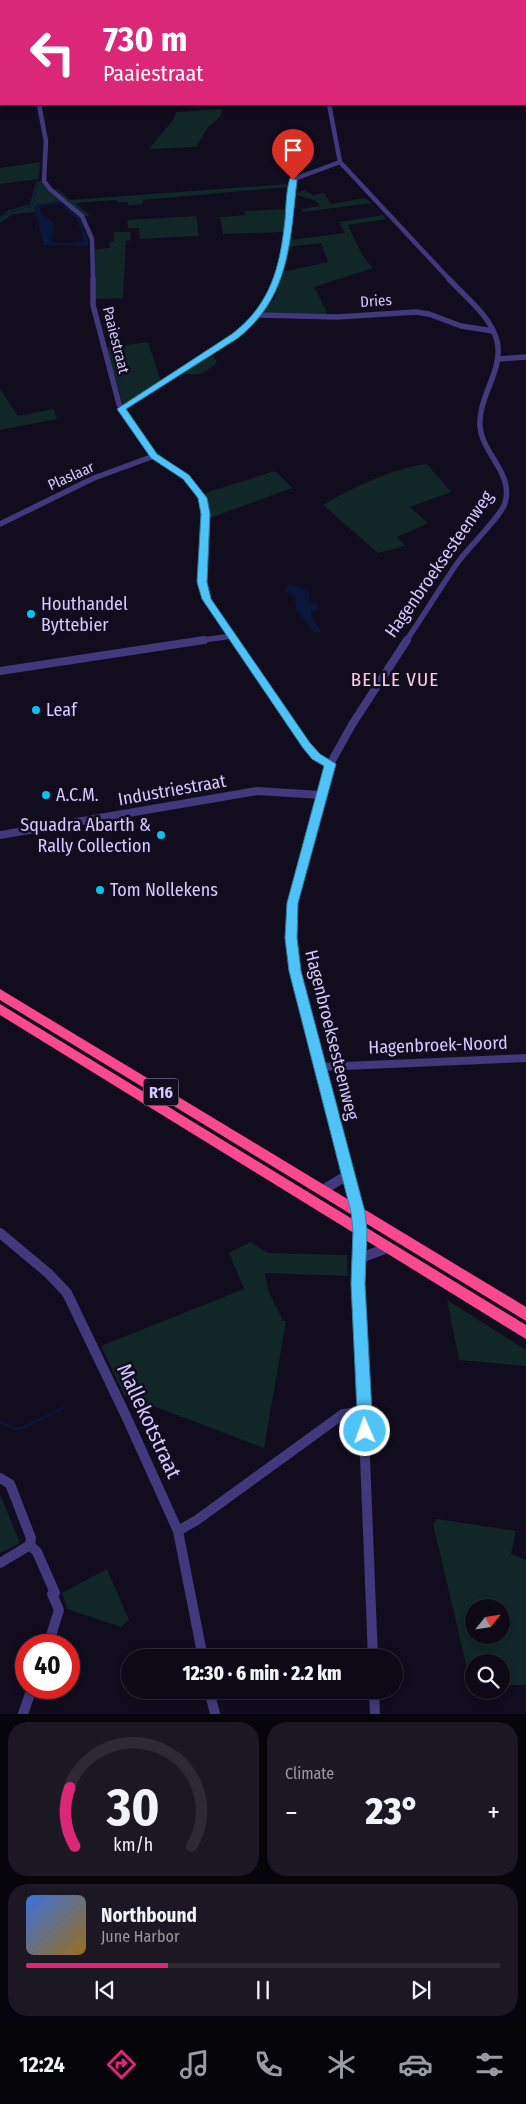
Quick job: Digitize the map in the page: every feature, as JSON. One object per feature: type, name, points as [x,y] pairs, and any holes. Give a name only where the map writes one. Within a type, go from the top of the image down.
[{"type":"highway","name":"R16","points":[[0,994],[526,1315]]},
{"type":"highway","name":"R16","points":[[0,1009],[526,1333]]},
{"type":"street","name":"Paaiestraat","points":[[38,105],[46,141],[44,181],[50,189],[82,216],[92,239],[93,305],[121,409],[154,456],[186,477],[202,498],[206,514],[202,582],[204,592],[306,745],[316,757],[330,764]]},
{"type":"street","points":[[121,409],[235,336],[249,325],[271,297],[275,288],[288,232],[292,182],[297,178],[340,162],[329,105]]},
{"type":"street","name":"Hagenbroeksesteenweg","points":[[340,162],[487,320],[494,331],[497,341],[498,359],[482,408],[480,427],[487,446],[506,481],[508,490],[505,505],[459,561],[353,723],[330,764],[292,903],[291,938],[295,971],[358,1212],[360,1231],[358,1259],[373,1649]]},
{"type":"street","name":"Dries","points":[[257,315],[337,317],[416,312],[429,314],[461,326],[494,331]]},
{"type":"street","points":[[498,359],[526,357]]},
{"type":"street","name":"Plaslaar","points":[[0,524],[94,478],[154,456]]},
{"type":"street","points":[[0,671],[232,636]]},
{"type":"street","name":"Industriestraat","points":[[0,835],[192,800],[258,791],[321,795]]},
{"type":"street","name":"Hagenbroek-Noord","points":[[321,1067],[526,1058]]},
{"type":"street","points":[[323,1190],[349,1174]]},
{"type":"street","name":"Mallekotstraat","points":[[0,1233],[48,1273],[67,1293],[161,1489],[178,1531],[201,1649]]},
{"type":"street","points":[[358,1259],[386,1248]]},
{"type":"street","points":[[178,1531],[197,1520],[343,1414],[365,1411]]},
{"type":"street","points":[[0,1478],[10,1484],[31,1538],[30,1546],[0,1563]]},
{"type":"street","points":[[30,1546],[37,1552],[59,1610],[51,1634]]},
{"type":"street","points":[[23,1714],[28,1699]]},
{"type":"street","points":[[211,1699],[215,1714]]},
{"type":"street","points":[[374,1699],[375,1714]]},
{"type":"green space","points":[[223,109],[220,117],[208,127],[196,147],[149,149],[174,119],[176,112]]},
{"type":"green space","points":[[40,162],[39,179],[0,184],[0,168]]},
{"type":"green space","points":[[41,181],[80,216],[83,221],[62,202],[36,205],[35,212],[12,214],[0,223],[0,217],[7,211],[30,204],[36,182]]},
{"type":"green space","points":[[287,184],[288,187],[143,200],[142,204],[129,206],[127,202],[117,202],[117,200],[75,203],[90,216],[85,216],[55,189],[58,189],[70,200]]},
{"type":"green space","points":[[304,190],[313,195],[324,193],[331,204],[365,198],[372,203],[303,212],[302,209],[320,206],[316,201],[294,194]]},
{"type":"green space","points":[[285,209],[284,232],[223,234],[220,217],[245,215],[245,211]]},
{"type":"green space","points":[[383,215],[386,219],[348,225],[362,255],[373,268],[314,287],[328,315],[262,313],[275,298],[282,272],[328,262],[321,243],[287,247],[289,240],[345,233],[339,222]]},
{"type":"green space","points":[[196,216],[199,236],[140,239],[139,228],[128,228],[127,220]]},
{"type":"green space","points":[[113,232],[130,232],[131,240],[126,241],[123,298],[95,299],[95,249],[110,248],[109,242],[114,241]]},
{"type":"green space","points":[[148,342],[161,381],[123,405],[106,348]]},
{"type":"green space","points":[[212,353],[217,363],[208,370],[192,375],[181,373]]},
{"type":"green space","points":[[0,389],[18,416],[54,409],[57,419],[0,430]]},
{"type":"green space","points":[[427,464],[451,492],[410,507],[428,523],[397,537],[405,546],[378,553],[323,505],[346,492],[387,474]]},
{"type":"green space","points":[[275,471],[292,488],[210,518],[205,493]]},
{"type":"green space","points":[[250,1242],[268,1253],[347,1255],[348,1276],[265,1273],[269,1293],[283,1321],[286,1321],[264,1448],[124,1395],[101,1346],[244,1289],[229,1253]]},
{"type":"green space","points":[[447,1300],[526,1350],[526,1366],[459,1360]]},
{"type":"green space","points":[[0,1494],[20,1543],[0,1553]]},
{"type":"green space","points":[[437,1519],[516,1531],[511,1554],[526,1560],[526,1685],[510,1685],[510,1654],[465,1654],[465,1660],[433,1524]]},
{"type":"green space","points":[[107,1569],[129,1620],[121,1627],[67,1609],[62,1593]]},
{"type":"water","points":[[58,201],[67,205],[75,212],[84,229],[80,230],[77,219],[59,204],[40,206],[41,214],[54,223],[52,242],[83,242],[82,232],[80,231],[85,230],[89,244],[87,246],[44,245],[34,208],[36,205]]},
{"type":"water","points":[[289,584],[307,590],[309,601],[318,606],[318,609],[311,613],[321,632],[314,632],[296,610],[295,597],[283,590]]},
{"type":"waterway","points":[[0,216],[33,205],[43,154],[43,140],[36,105]]},
{"type":"waterway","points":[[0,1422],[16,1429],[22,1428],[63,1408]]},
{"type":"place","name":"Houthandel Byttebier","points":[[31,614]]},
{"type":"place","name":"Leaf","points":[[36,710]]},
{"type":"place","name":"A.C.M.","points":[[46,795]]},
{"type":"place","name":"Squadra Abarth & Rally Collection","points":[[161,835]]},
{"type":"place","name":"Tom Nollekens","points":[[100,890]]},
{"type":"district","name":"BELLE VUE","points":[[395,679]]},
{"type":"route","points":[[293,180],[286,243],[275,288],[265,305],[249,325],[235,336],[121,409],[154,456],[177,470],[194,484],[202,498],[206,514],[202,582],[206,599],[306,745],[316,757],[330,764],[292,903],[291,938],[295,971],[358,1212],[360,1231],[358,1284],[365,1431]]}]
